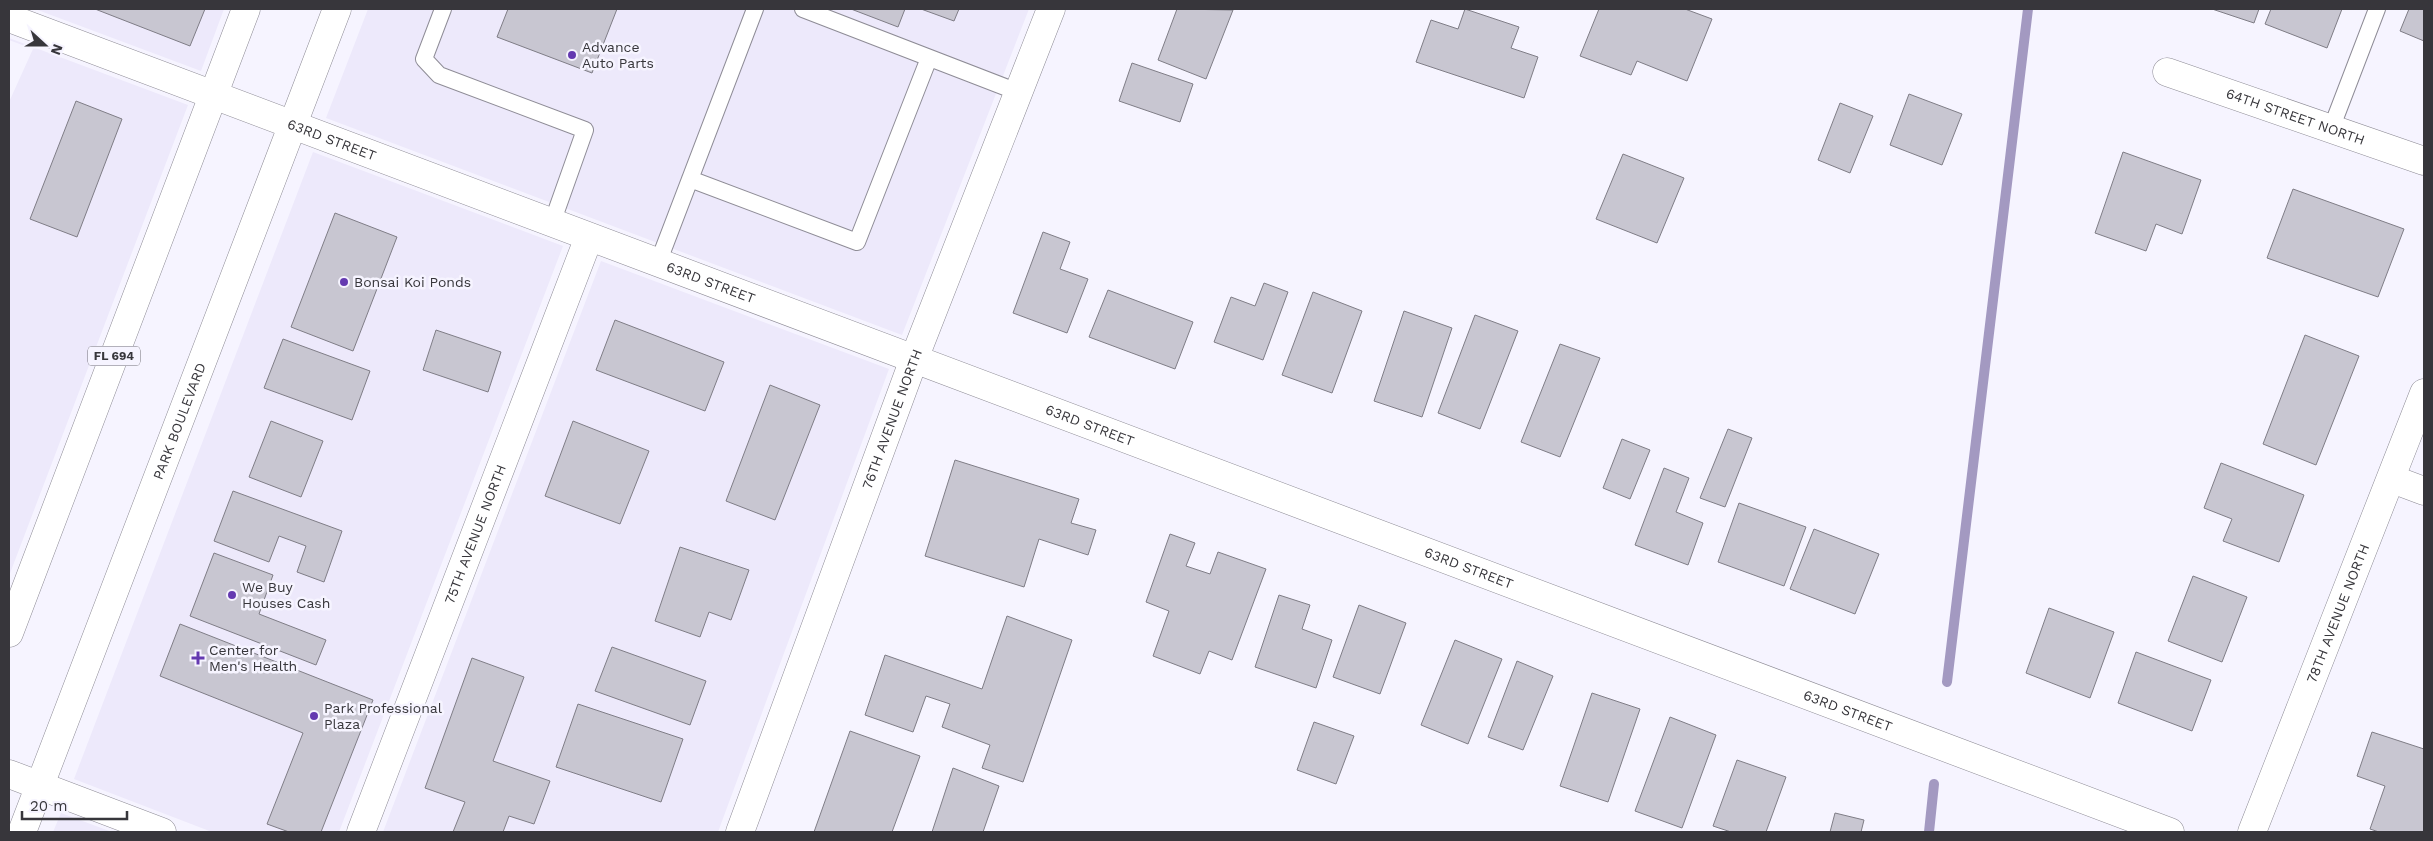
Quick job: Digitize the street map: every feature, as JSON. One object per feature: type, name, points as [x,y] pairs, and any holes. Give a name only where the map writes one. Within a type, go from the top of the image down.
[{"type":"street","name":"FL 694","points":[[9,633],[246,9]]},
{"type":"street","name":"PARK BOULEVARD","points":[[22,832],[293,126],[336,9]]},
{"type":"street","name":"76TH AVENUE NORTH","points":[[740,832],[914,359],[1051,9]]},
{"type":"street","name":"63RD STREET","points":[[9,18],[2170,832]]},
{"type":"street","name":"64TH STREET NORTH","points":[[2167,72],[2424,161]]},
{"type":"street","name":"75TH AVENUE NORTH","points":[[361,832],[588,237]]},
{"type":"street","name":"78TH AVENUE NORTH","points":[[2252,832],[2392,480],[2424,393]]},
{"type":"street","points":[[2392,480],[2424,491]]},
{"type":"street","points":[[9,774],[162,832]]},
{"type":"lane","points":[[443,9],[424,58],[439,75],[585,130],[552,223]]},
{"type":"lane","points":[[658,263],[755,9]]},
{"type":"lane","points":[[803,9],[1018,92]]},
{"type":"lane","points":[[2331,129],[2377,9]]},
{"type":"lane","points":[[690,179],[857,242],[929,58]]},
{"type":"shaded area","points":[[35,9],[224,9],[201,71]]},
{"type":"shaded area","points":[[368,9],[1029,9],[902,335],[326,118]]},
{"type":"shaded area","points":[[9,38],[188,105],[9,576],[9,102],[33,49],[9,40]]},
{"type":"shaded area","points":[[313,152],[563,246],[339,832],[212,832],[74,779]]},
{"type":"shaded area","points":[[601,261],[889,369],[718,832],[383,832]]},
{"type":"shaded area","points":[[61,813],[112,832],[53,832]]},
{"type":"building","points":[[95,9],[205,9],[190,46]]},
{"type":"building","name":"Advance Auto Parts","points":[[508,9],[617,9],[592,73],[497,37]]},
{"type":"building","points":[[851,9],[905,9],[898,27]]},
{"type":"building","points":[[921,9],[959,9],[954,21]]},
{"type":"building","points":[[1177,9],[1233,10],[1206,79],[1158,60]]},
{"type":"building","points":[[1465,9],[1519,27],[1511,48],[1538,57],[1524,98],[1416,62],[1431,20],[1458,29]]},
{"type":"building","points":[[1599,9],[1685,9],[1712,19],[1687,81],[1637,61],[1631,75],[1580,56]]},
{"type":"building","points":[[2212,9],[2259,9],[2254,23]]},
{"type":"building","points":[[2271,9],[2342,9],[2327,48],[2265,24]]},
{"type":"building","points":[[2409,9],[2424,9],[2424,41],[2400,31]]},
{"type":"building","points":[[1132,63],[1193,84],[1180,122],[1119,101]]},
{"type":"building","points":[[1909,94],[1962,114],[1942,165],[1890,145]]},
{"type":"building","points":[[76,101],[122,119],[77,237],[30,219]]},
{"type":"building","points":[[1840,103],[1873,116],[1850,173],[1818,160]]},
{"type":"building","points":[[2123,152],[2201,180],[2182,234],[2156,224],[2146,251],[2095,233]]},
{"type":"building","points":[[1623,154],[1684,178],[1657,243],[1596,219]]},
{"type":"building","points":[[2293,189],[2404,229],[2378,297],[2267,258]]},
{"type":"building","name":"Bonsai Koi Ponds","points":[[335,213],[397,237],[353,351],[291,327]]},
{"type":"building","points":[[1043,232],[1070,242],[1060,269],[1088,279],[1067,333],[1013,313]]},
{"type":"building","points":[[1264,283],[1288,292],[1263,360],[1214,342],[1231,297],[1255,306]]},
{"type":"building","points":[[1108,290],[1193,322],[1175,369],[1089,337]]},
{"type":"building","points":[[1313,292],[1362,311],[1332,393],[1282,375]]},
{"type":"building","points":[[1404,311],[1452,328],[1422,417],[1374,401]]},
{"type":"building","points":[[1475,315],[1518,331],[1480,429],[1438,413]]},
{"type":"building","points":[[615,320],[724,362],[705,411],[596,370]]},
{"type":"building","points":[[436,330],[501,352],[488,392],[423,370]]},
{"type":"building","points":[[2305,335],[2359,356],[2316,465],[2263,444]]},
{"type":"building","points":[[283,339],[370,371],[352,420],[264,388]]},
{"type":"building","points":[[1560,344],[1600,358],[1560,457],[1521,442]]},
{"type":"building","points":[[770,385],[820,405],[775,520],[726,501]]},
{"type":"building","points":[[271,421],[323,441],[301,497],[249,477]]},
{"type":"building","points":[[573,421],[649,451],[620,524],[545,496]]},
{"type":"building","points":[[1728,429],[1752,438],[1725,507],[1700,498]]},
{"type":"building","points":[[1622,439],[1650,450],[1630,499],[1603,488]]},
{"type":"building","points":[[955,460],[1079,499],[1071,523],[1096,530],[1088,555],[1039,539],[1024,587],[925,556]]},
{"type":"building","points":[[2221,463],[2304,495],[2279,562],[2223,541],[2232,519],[2204,508]]},
{"type":"building","points":[[1664,468],[1689,478],[1676,512],[1703,523],[1688,565],[1635,545]]},
{"type":"building","points":[[233,491],[342,531],[324,582],[297,572],[306,546],[279,536],[269,562],[214,541]]},
{"type":"building","points":[[1739,503],[1806,527],[1784,586],[1718,562]]},
{"type":"building","points":[[1814,529],[1879,554],[1855,614],[1790,589]]},
{"type":"building","points":[[1170,534],[1195,543],[1186,566],[1210,574],[1218,552],[1266,569],[1232,660],[1209,651],[1200,674],[1153,656],[1169,611],[1146,602]]},
{"type":"building","points":[[680,547],[749,570],[731,620],[709,612],[700,637],[655,621]]},
{"type":"building","name":"We Buy Houses Cash","points":[[214,553],[273,575],[259,614],[326,640],[316,665],[190,616]]},
{"type":"building","points":[[2193,576],[2247,597],[2222,662],[2168,641]]},
{"type":"building","points":[[1279,595],[1310,605],[1302,629],[1332,640],[1316,688],[1255,667]]},
{"type":"building","points":[[1359,605],[1406,623],[1380,694],[1333,677]]},
{"type":"building","points":[[2049,608],[2114,632],[2090,698],[2026,673]]},
{"type":"building","points":[[1007,616],[1072,640],[1023,782],[982,768],[990,745],[942,727],[950,704],[926,696],[913,732],[865,715],[885,655],[982,689]]},
{"type":"building","name":"Park Professional Plaza","points":[[180,624],[373,700],[321,832],[289,832],[267,824],[303,733],[160,676]]},
{"type":"building","points":[[1455,640],[1502,659],[1468,744],[1421,725]]},
{"type":"building","points":[[612,647],[706,681],[690,725],[595,691]]},
{"type":"building","points":[[2136,652],[2211,680],[2192,731],[2118,703]]},
{"type":"building","points":[[472,658],[524,677],[493,761],[550,781],[534,824],[509,816],[503,832],[453,832],[465,802],[425,788]]},
{"type":"building","points":[[1517,661],[1553,676],[1523,750],[1488,737]]},
{"type":"building","points":[[1592,693],[1640,709],[1608,802],[1560,786]]},
{"type":"building","points":[[578,704],[683,739],[661,802],[556,767]]},
{"type":"building","points":[[1670,717],[1716,735],[1682,828],[1635,811]]},
{"type":"building","points":[[1314,722],[1354,736],[1336,784],[1297,770]]},
{"type":"building","points":[[850,731],[920,756],[892,832],[814,832]]},
{"type":"building","points":[[2372,732],[2424,749],[2424,832],[2379,832],[2370,829],[2385,786],[2357,776]]},
{"type":"building","points":[[1737,760],[1786,777],[1766,832],[1731,832],[1713,826]]},
{"type":"building","points":[[953,768],[999,786],[983,832],[932,832]]},
{"type":"building","points":[[1835,813],[1864,820],[1861,832],[1830,832]]},
{"type":"waterway","points":[[1947,682],[2028,9]]},
{"type":"waterway","points":[[1929,832],[1934,784]]},
{"type":"place","name":"Advance Auto Parts","points":[[572,55]]},
{"type":"place","name":"Bonsai Koi Ponds","points":[[344,282]]},
{"type":"place","name":"We Buy Houses Cash","points":[[232,595]]},
{"type":"place","name":"Center for Men's Health","points":[[198,658]]},
{"type":"place","name":"Park Professional Plaza","points":[[314,716]]}]
